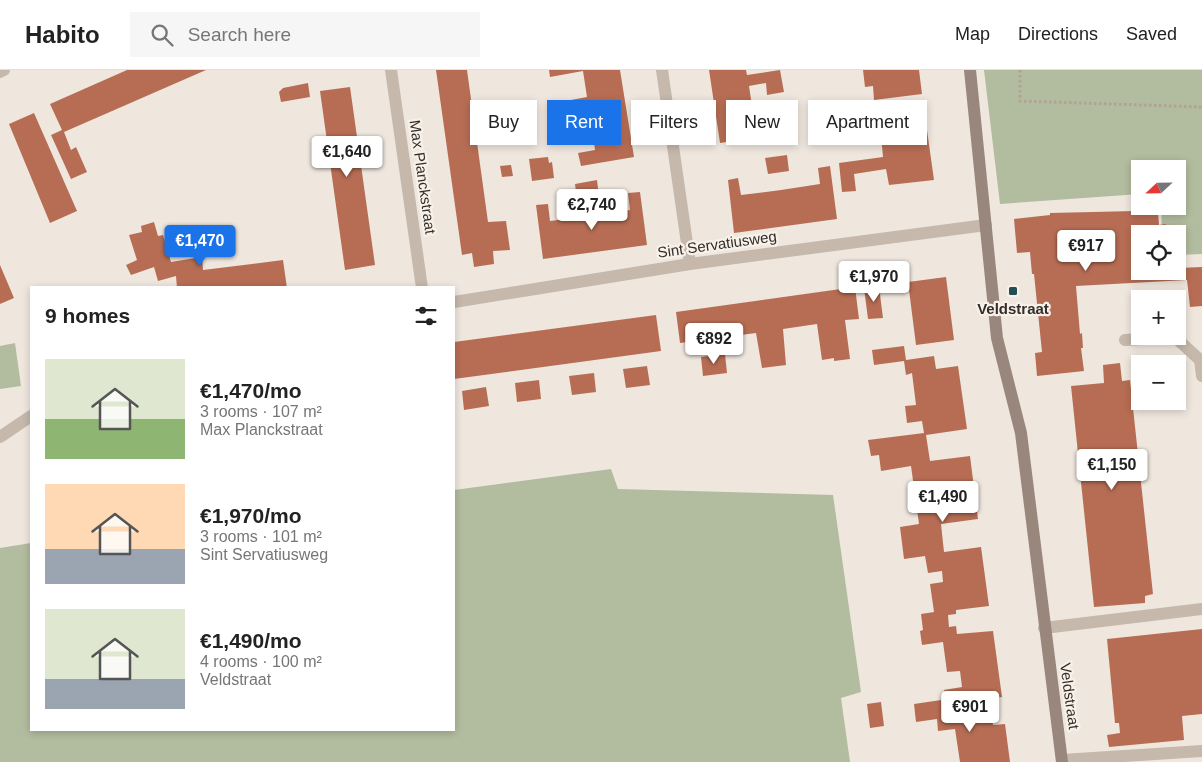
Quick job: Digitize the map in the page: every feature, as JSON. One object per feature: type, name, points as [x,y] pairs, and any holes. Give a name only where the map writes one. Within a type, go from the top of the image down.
[{"type":"street","points":[[0,72],[4,70]]},
{"type":"street","name":"Max Planckstraat","points":[[391,70],[422,286]]},
{"type":"street","points":[[662,70],[690,264]]},
{"type":"street","name":"Veldstraat","points":[[970,70],[997,338],[1021,433],[1062,761]]},
{"type":"street","name":"Sint Servatiusweg","points":[[455,302],[690,264],[986,225]]},
{"type":"street","points":[[1125,340],[1175,337],[1200,360],[1202,376]]},
{"type":"street","points":[[0,437],[30,417]]},
{"type":"street","points":[[1044,628],[1202,610]]},
{"type":"street","points":[[1062,761],[1202,751]]},
{"type":"path","points":[[1020,70],[1020,102],[1202,107]]},
{"type":"green space","points":[[984,70],[1202,70],[1202,254],[1186,255],[1186,225],[1162,225],[1161,215],[1186,215],[1186,160],[1131,160],[1131,195],[1000,204]]},
{"type":"green space","points":[[15,343],[21,386],[0,389],[0,346]]},
{"type":"green space","points":[[611,469],[618,489],[833,495],[861,692],[841,698],[850,762],[0,762],[0,548],[30,543],[30,731],[455,731],[455,490]]},
{"type":"building","points":[[127,70],[206,70],[64,132],[71,150],[76,147],[87,172],[71,179],[51,135],[62,130],[50,104]]},
{"type":"building","points":[[436,70],[467,70],[471,100],[470,145],[477,145],[488,222],[506,221],[510,250],[493,251],[494,264],[474,267],[472,253],[462,255]]},
{"type":"building","points":[[549,70],[620,70],[634,157],[581,166],[578,153],[595,150],[594,145],[621,145],[621,100],[571,100],[587,97],[583,71],[550,77]]},
{"type":"building","points":[[709,70],[746,70],[747,75],[780,70],[784,92],[767,95],[766,83],[749,86],[751,100],[726,100],[726,142],[720,143],[716,116],[716,100],[714,100]]},
{"type":"building","points":[[863,70],[919,70],[922,94],[874,100],[873,86],[865,87]]},
{"type":"building","points":[[308,83],[310,97],[281,102],[279,92],[283,88]]},
{"type":"building","points":[[350,87],[375,265],[345,270],[320,91]]},
{"type":"building","points":[[34,113],[77,211],[50,223],[9,124]]},
{"type":"building","points":[[927,130],[934,180],[889,185],[886,169],[854,174],[856,191],[842,192],[839,163],[883,157],[882,145],[927,145]]},
{"type":"building","points":[[787,155],[789,171],[768,174],[765,158]]},
{"type":"building","points":[[548,157],[549,163],[552,162],[554,178],[532,181],[529,159]]},
{"type":"building","points":[[511,165],[513,176],[502,177],[500,166]]},
{"type":"building","points":[[830,166],[837,219],[734,233],[728,180],[738,178],[741,195],[781,190],[820,184],[818,168]]},
{"type":"building","points":[[597,180],[599,197],[577,201],[575,184]]},
{"type":"building","points":[[640,192],[647,245],[543,259],[536,205],[548,204],[550,221],[591,216],[630,210],[628,193]]},
{"type":"building","points":[[1131,211],[1131,215],[1158,215],[1159,225],[1131,225],[1131,280],[1186,280],[1186,268],[1202,267],[1202,306],[1190,307],[1187,280],[1076,286],[1080,334],[1082,333],[1083,348],[1081,348],[1084,371],[1037,376],[1035,353],[1042,352],[1034,274],[1032,274],[1030,252],[1017,253],[1014,219],[1050,215],[1050,213]]},
{"type":"building","points":[[154,222],[158,236],[163,235],[171,262],[202,257],[203,270],[283,260],[287,286],[177,286],[176,276],[158,281],[154,267],[131,275],[126,265],[137,260],[129,235],[142,232],[141,226]]},
{"type":"building","points":[[0,265],[14,298],[0,304]]},
{"type":"building","points":[[946,277],[954,340],[916,345],[908,282]]},
{"type":"building","points":[[855,287],[859,319],[845,320],[850,359],[834,361],[834,358],[822,360],[817,324],[783,329],[786,365],[762,368],[756,333],[680,343],[676,312]]},
{"type":"building","points":[[879,287],[883,318],[868,319],[864,288]]},
{"type":"building","points":[[656,315],[661,351],[455,379],[455,342]]},
{"type":"building","points":[[904,346],[906,360],[934,356],[936,369],[958,366],[967,429],[926,435],[930,461],[970,456],[978,519],[941,524],[944,552],[981,547],[989,606],[956,610],[956,614],[948,615],[949,627],[956,626],[957,634],[993,631],[1002,697],[946,704],[944,690],[962,687],[960,671],[947,672],[943,642],[922,645],[920,631],[923,630],[921,614],[934,612],[930,584],[943,582],[942,571],[928,573],[925,556],[904,559],[900,527],[919,524],[911,466],[881,471],[879,455],[871,456],[868,440],[924,433],[922,421],[907,423],[905,406],[916,405],[912,373],[906,375],[904,361],[874,365],[872,350]]},
{"type":"building","points":[[725,354],[727,373],[703,376],[701,357]]},
{"type":"building","points":[[1120,363],[1122,381],[1130,380],[1131,410],[1133,410],[1153,594],[1145,596],[1145,603],[1094,607],[1071,386],[1104,383],[1103,365]]},
{"type":"building","points":[[647,366],[650,385],[626,388],[623,369]]},
{"type":"building","points":[[594,373],[596,392],[572,395],[569,376]]},
{"type":"building","points":[[539,380],[541,399],[517,402],[515,383]]},
{"type":"building","points":[[486,387],[489,406],[464,410],[462,391]]},
{"type":"building","points":[[1202,629],[1202,714],[1182,716],[1184,740],[1109,747],[1107,735],[1120,733],[1119,723],[1115,723],[1107,639]]},
{"type":"building","points":[[941,700],[943,718],[991,712],[993,725],[1005,724],[1010,762],[960,762],[955,729],[938,731],[937,719],[916,722],[914,704]]},
{"type":"building","points":[[881,702],[884,726],[870,728],[867,704]]},
{"type":"place","name":"Veldstraat","points":[[1013,291]]}]
